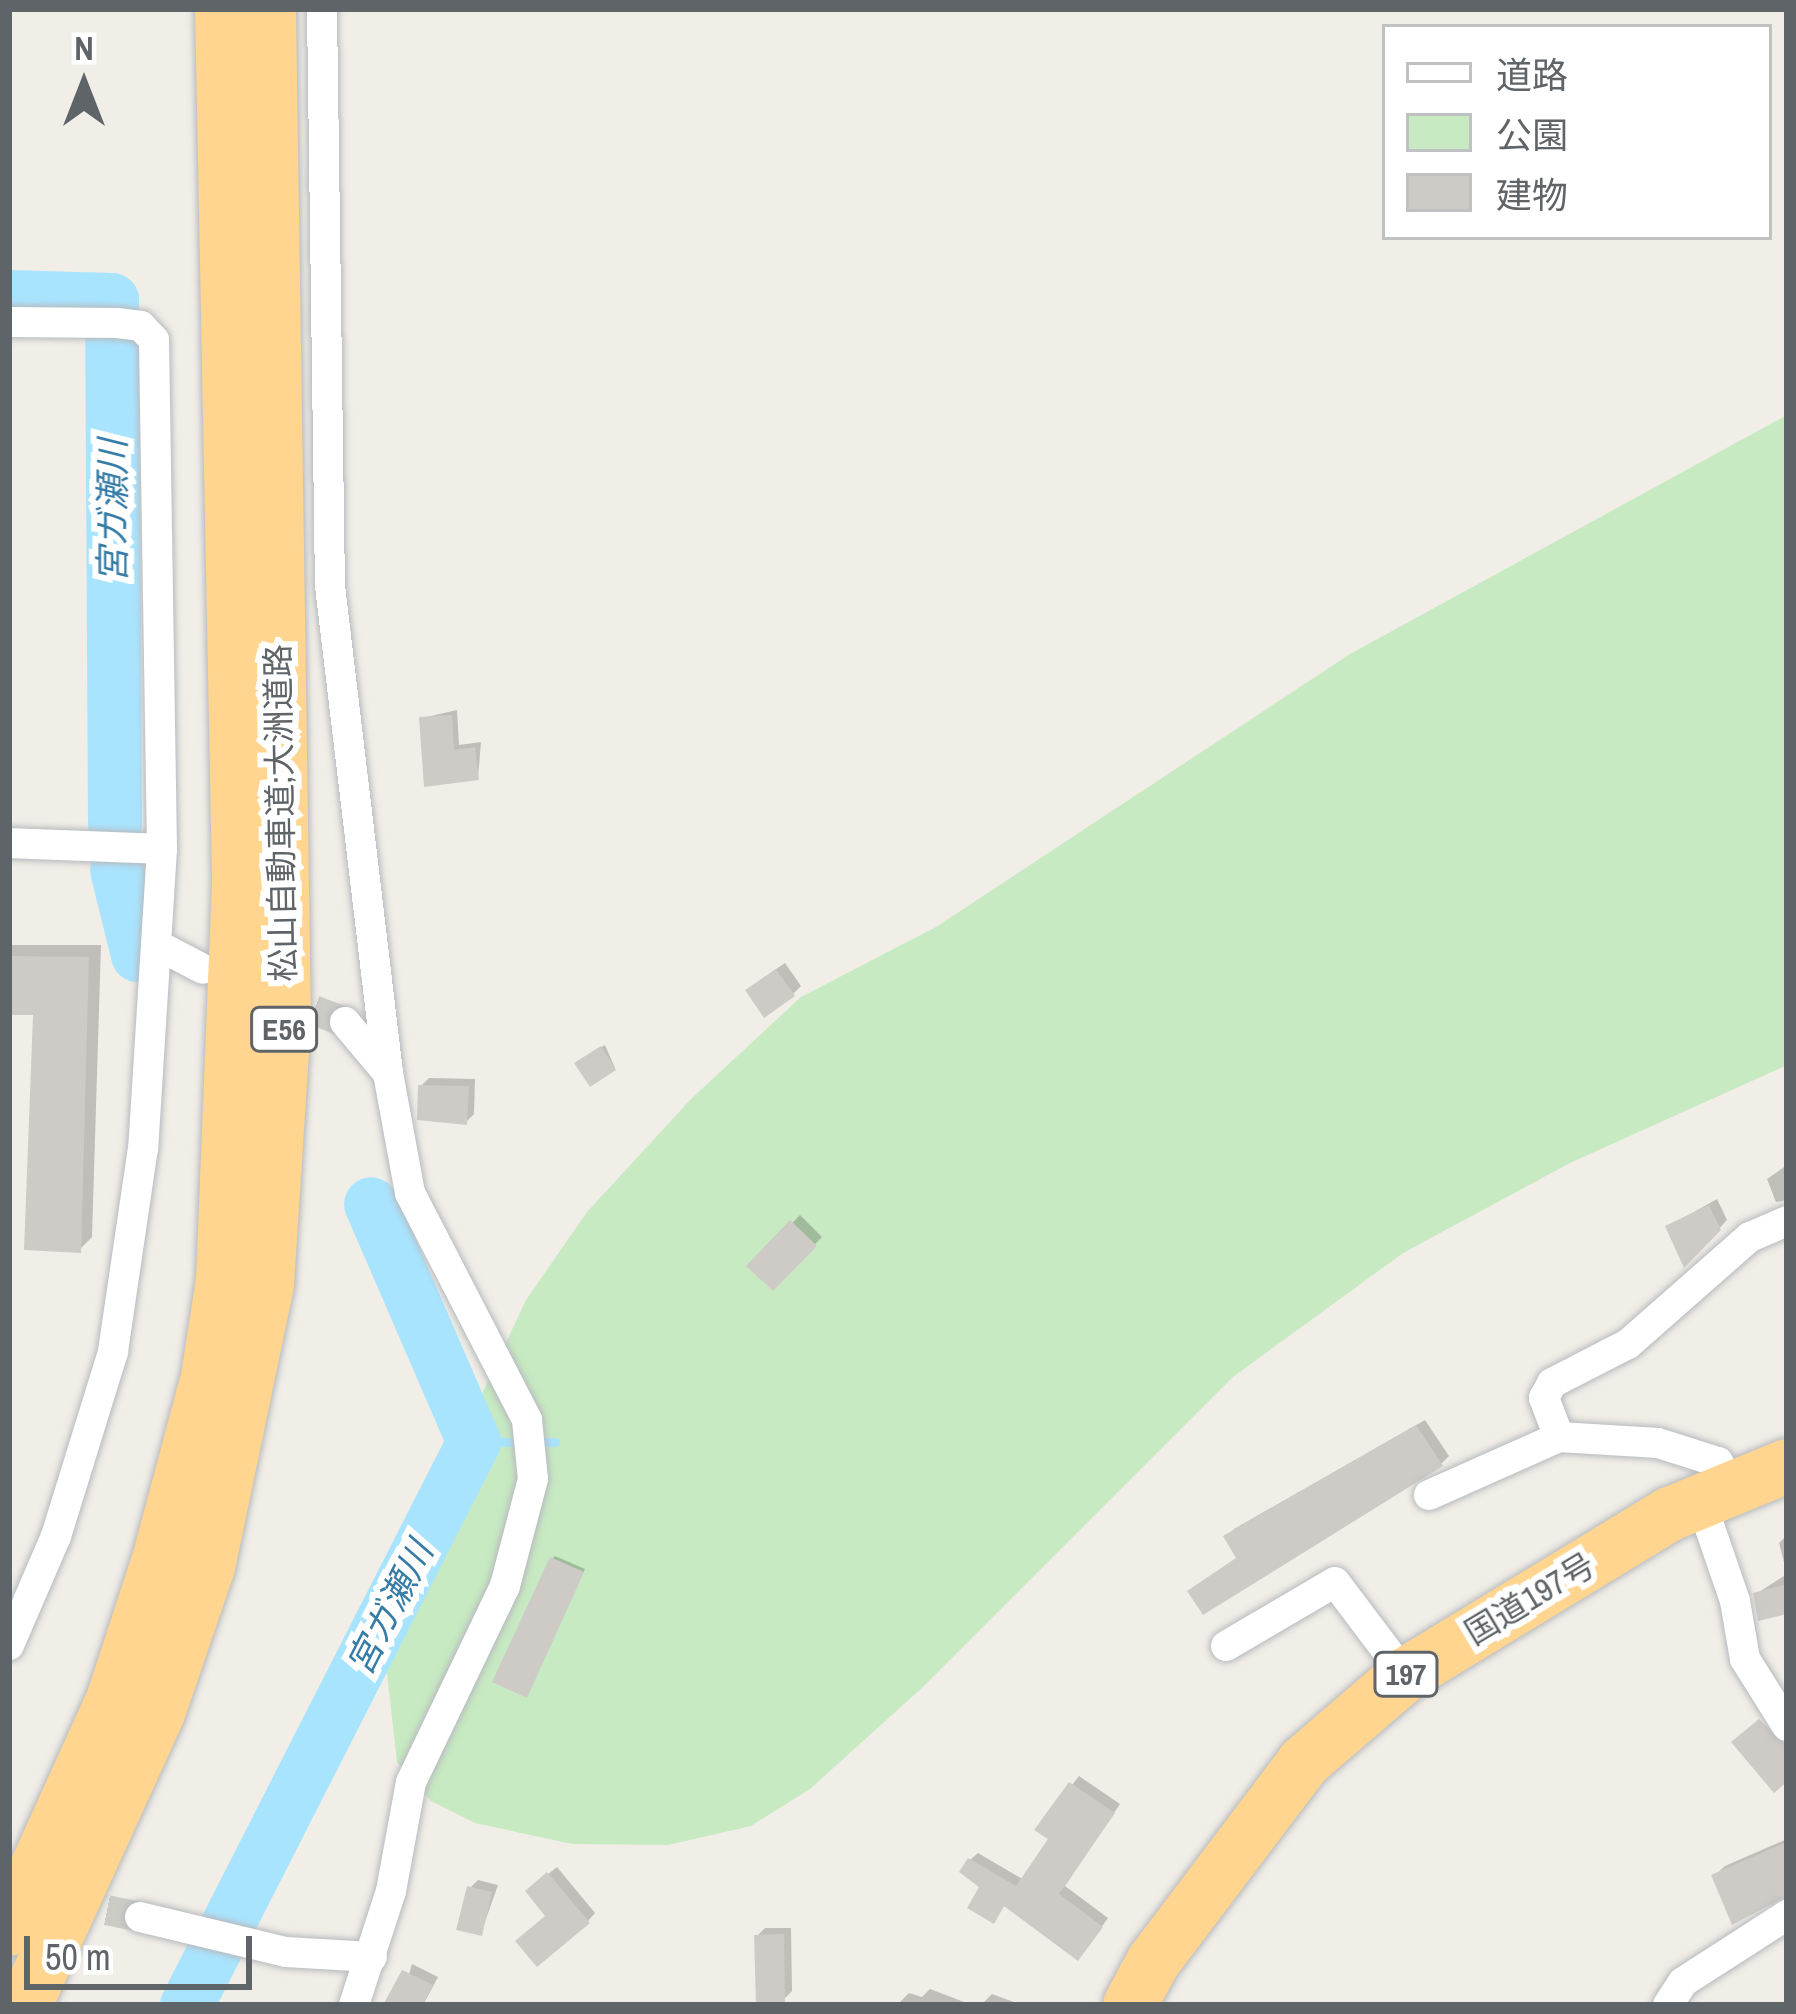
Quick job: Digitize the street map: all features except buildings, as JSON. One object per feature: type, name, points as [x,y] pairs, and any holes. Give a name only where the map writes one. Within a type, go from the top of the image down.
[{"type":"highway","name":"松山自動車道;大洲道路","points":[[9,1929],[114,1697],[160,1556],[208,1377],[223,1280],[238,1023],[222,9]]},
{"type":"highway","name":"松山自動車道;大洲道路","points":[[25,2005],[158,1713],[208,1567],[252,1387],[277,1178],[284,1023],[269,9]]},
{"type":"highway","name":"国道197号","points":[[1130,2005],[1153,1962],[1304,1762],[1405,1675],[1717,1495],[1787,1466]]},
{"type":"highway","points":[[9,1861],[160,1556]]},
{"type":"highway","points":[[43,2005],[103,1872],[158,1713]]},
{"type":"street","points":[[322,9],[330,586],[388,1073],[410,1192],[527,1420],[533,1479],[505,1586],[411,1782],[372,1957],[354,2005]]},
{"type":"street","points":[[9,322],[117,323],[141,326],[154,340],[162,849],[161,947],[113,1352],[56,1536],[9,1645]]},
{"type":"street","points":[[9,843],[162,849]]},
{"type":"street","points":[[161,947],[203,968]]},
{"type":"street","points":[[345,1022],[388,1073]]},
{"type":"street","points":[[1559,1437],[1544,1398],[1552,1383],[1628,1344],[1750,1237],[1787,1221]]},
{"type":"street","points":[[1429,1495],[1559,1437],[1658,1443],[1718,1462],[1717,1495],[1745,1660],[1787,1726]]},
{"type":"street","points":[[1226,1646],[1334,1582],[1405,1675]]},
{"type":"street","points":[[1668,2005],[1683,1982],[1787,1915]]},
{"type":"street","points":[[140,1918],[286,1952],[372,1957]]},
{"type":"green space","points":[[1787,415],[1787,1065],[1570,1163],[1403,1253],[1233,1377],[924,1686],[810,1789],[751,1826],[668,1845],[572,1844],[475,1823],[431,1801],[397,1762],[385,1655],[409,1549],[526,1300],[587,1212],[691,1099],[801,997],[936,927],[1350,654]]},
{"type":"waterway","name":"宮ガ瀬川","points":[[9,297],[112,300],[115,824]]},
{"type":"waterway","name":"宮ガ瀬川","points":[[117,870],[138,955]]},
{"type":"waterway","name":"宮ガ瀬川","points":[[187,2005],[474,1442],[371,1204]]},
{"type":"waterway","points":[[474,1442],[555,1442]]},
{"type":"tunnel","points":[[272,994],[345,1022]]},
{"type":"tunnel","points":[[63,1901],[140,1917]]}]
